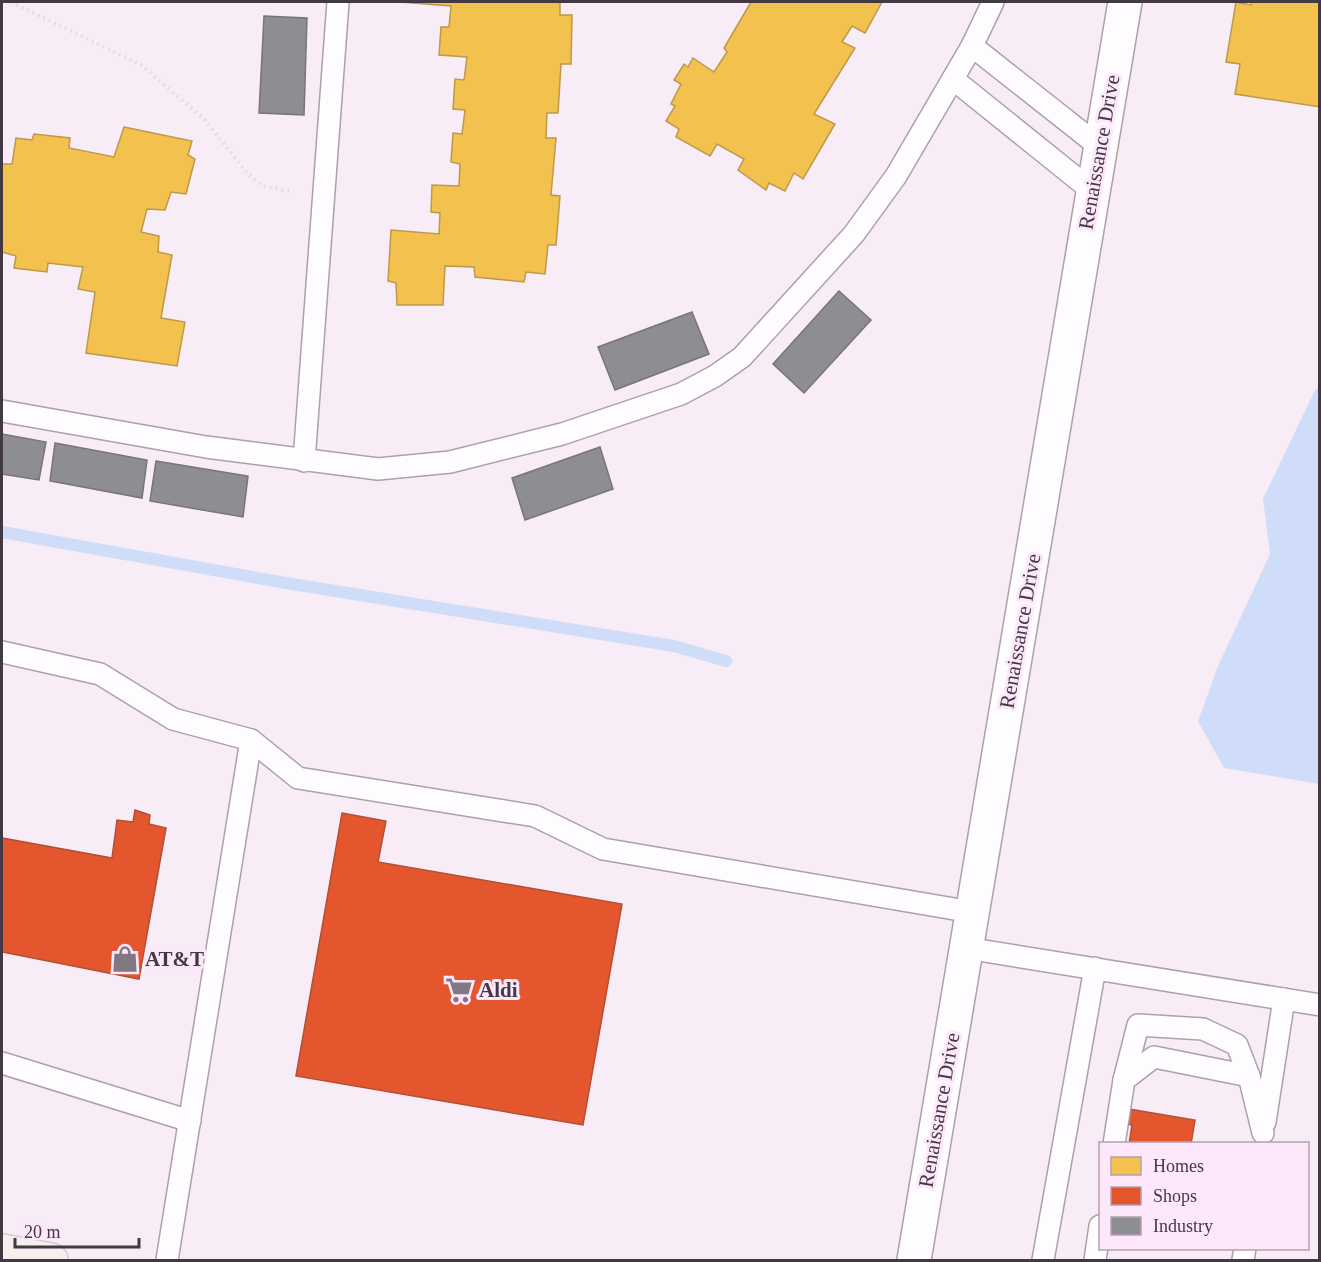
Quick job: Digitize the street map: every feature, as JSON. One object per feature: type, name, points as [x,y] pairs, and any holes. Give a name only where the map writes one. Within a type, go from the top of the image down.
[{"type":"main road","points":[[2,1251],[51,1260]]},
{"type":"street","name":"Renaissance Drive","points":[[914,1260],[1046,474],[1091,190],[1125,2]]},
{"type":"lane","points":[[304,461],[338,2]]},
{"type":"lane","points":[[2,411],[304,461],[378,469],[450,462],[562,434],[681,394],[715,376],[742,357],[854,234],[896,176],[972,46],[993,2]]},
{"type":"lane","points":[[972,46],[1100,147]]},
{"type":"lane","points":[[953,79],[1091,190]]},
{"type":"lane","points":[[2,652],[100,674],[173,719],[251,740],[298,778],[536,816],[603,849],[972,912]]},
{"type":"lane","points":[[167,1260],[251,740]]},
{"type":"lane","points":[[966,948],[1320,1005]]},
{"type":"lane","points":[[1043,1260],[1095,968]]},
{"type":"lane","points":[[1262,1138],[1284,999]]},
{"type":"lane","points":[[1114,1142],[1124,1080],[1137,1025],[1203,1029],[1237,1045],[1249,1076],[1262,1138]]},
{"type":"lane","points":[[1124,1080],[1154,1056],[1249,1076]]},
{"type":"lane","points":[[2,1064],[190,1121]]},
{"type":"lane","points":[[1095,1260],[1099,1237]]},
{"type":"path","points":[[11,2],[141,65],[203,118],[248,174],[263,186],[324,198]]},
{"type":"water","points":[[1319,387],[1319,784],[1224,768],[1198,721],[1218,666],[1270,554],[1263,499],[1315,390]]},
{"type":"building: Homes","points":[[400,2],[560,2],[560,15],[572,15],[571,64],[561,64],[558,113],[547,113],[546,138],[556,138],[551,195],[560,196],[556,245],[548,245],[545,274],[526,272],[524,282],[475,277],[474,267],[445,266],[443,305],[397,305],[396,283],[388,281],[391,230],[439,234],[440,213],[431,212],[432,185],[459,186],[460,164],[451,162],[453,133],[462,134],[465,110],[453,109],[455,79],[464,80],[467,57],[439,55],[441,27],[449,27],[451,6]]},
{"type":"building: Homes","points":[[751,2],[882,2],[865,33],[852,26],[842,42],[855,48],[814,114],[835,124],[803,179],[794,173],[785,191],[769,183],[766,190],[738,170],[744,159],[717,144],[710,156],[676,137],[679,129],[666,121],[675,106],[671,104],[681,84],[674,80],[684,64],[688,67],[693,58],[714,72],[727,52],[724,48]]},
{"type":"building: Homes","points":[[1236,2],[1251,5],[1252,2],[1320,2],[1320,107],[1235,94],[1240,64],[1226,62]]},
{"type":"building: Homes","points":[[124,127],[192,141],[188,155],[195,159],[186,194],[171,192],[165,210],[147,209],[141,232],[159,236],[158,252],[172,255],[161,318],[185,322],[177,366],[86,353],[95,292],[78,289],[83,267],[48,263],[47,272],[14,268],[16,256],[2,252],[2,164],[12,164],[16,138],[32,140],[34,134],[70,138],[69,148],[114,157]]},
{"type":"building: Shops","points":[[135,810],[150,815],[149,824],[166,828],[139,979],[2,952],[2,838],[112,858],[117,820],[133,822]]},
{"type":"building: Shops","name":"Aldi","points":[[342,813],[386,821],[378,862],[622,904],[583,1125],[296,1076]]},
{"type":"building: Shops","points":[[1123,1108],[1195,1120],[1191,1142],[1129,1142],[1132,1125],[1119,1123]]},
{"type":"building: Industry","points":[[264,16],[307,18],[304,115],[259,113]]},
{"type":"building: Industry","points":[[839,291],[871,320],[804,393],[773,364]]},
{"type":"building: Industry","points":[[692,312],[709,354],[615,390],[598,347]]},
{"type":"building: Industry","points":[[2,434],[46,442],[39,480],[2,474]]},
{"type":"building: Industry","points":[[55,443],[147,460],[142,498],[50,481]]},
{"type":"building: Industry","points":[[600,447],[613,489],[525,520],[512,478]]},
{"type":"building: Industry","points":[[156,461],[248,476],[243,517],[150,501]]},
{"type":"waterway","points":[[2,532],[280,582],[674,646],[726,661]]},
{"type":"place","name":"AT&T","points":[[125,959]]},
{"type":"place","name":"Aldi","points":[[459,990]]}]
